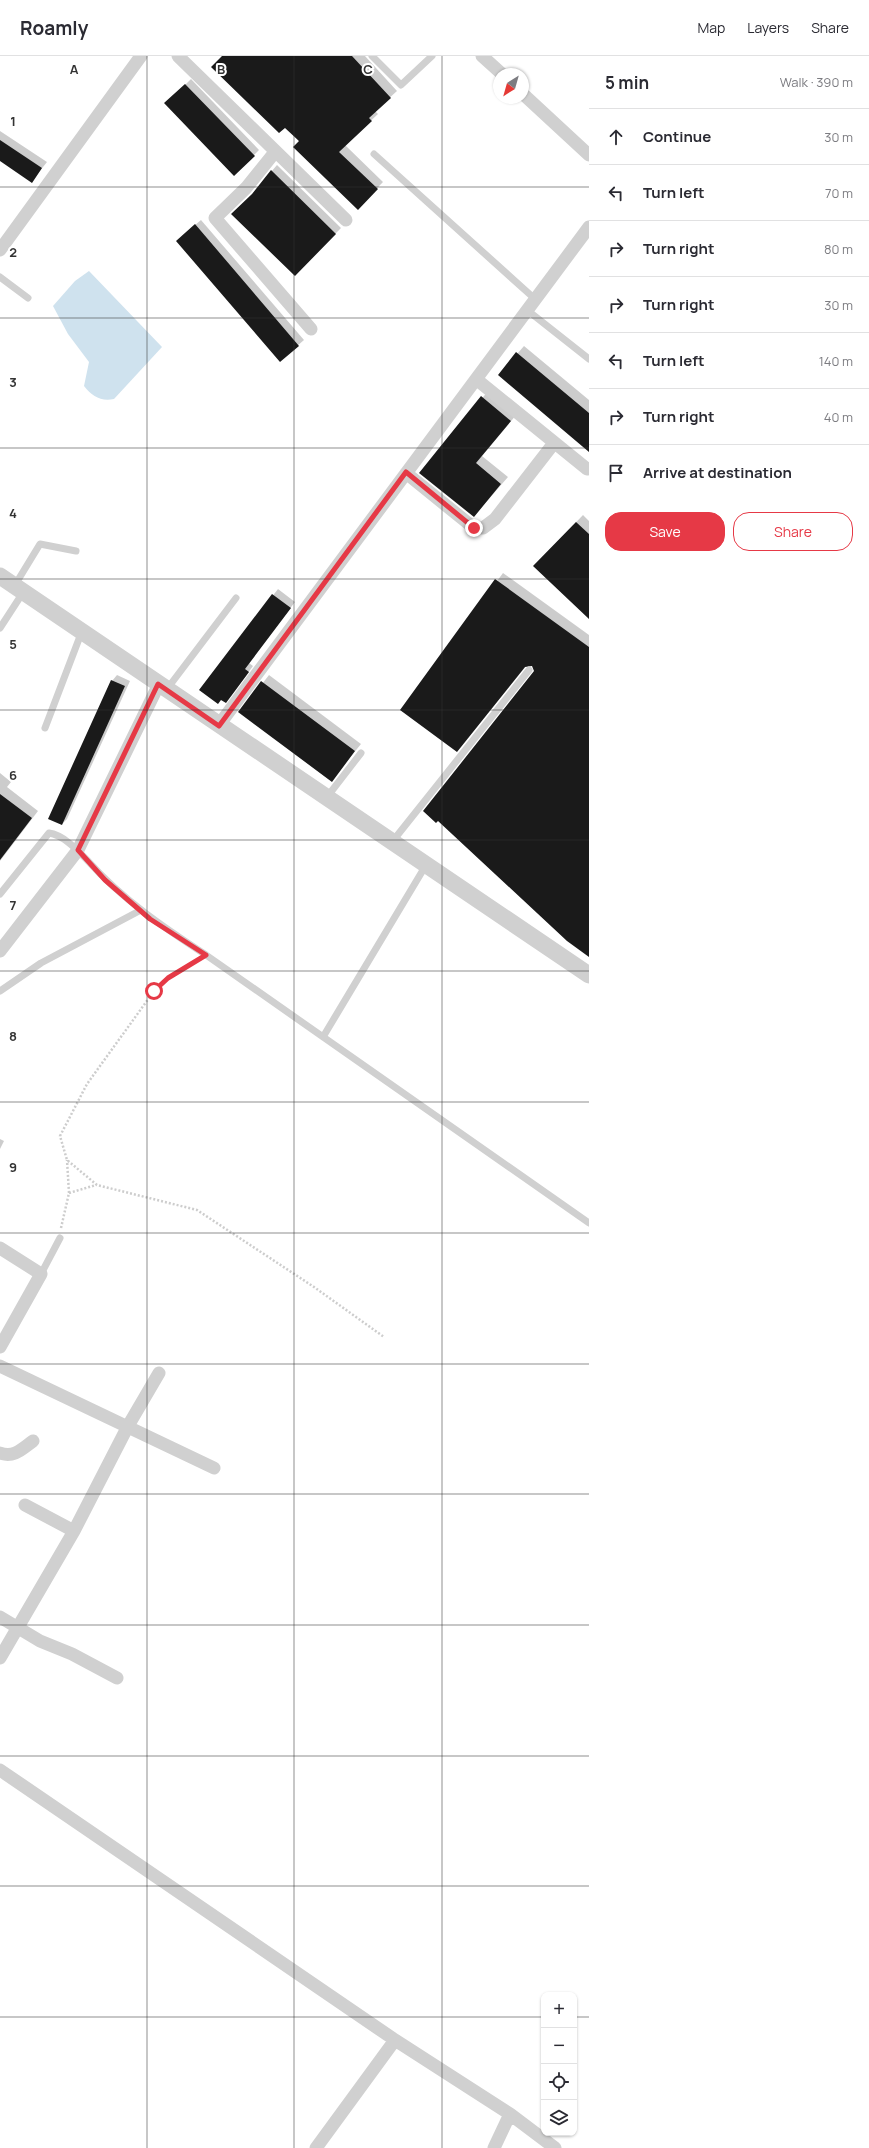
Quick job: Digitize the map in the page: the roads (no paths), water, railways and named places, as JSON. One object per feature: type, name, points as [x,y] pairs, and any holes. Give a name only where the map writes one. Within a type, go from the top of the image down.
[{"type":"street","points":[[0,250],[141,56]]},
{"type":"street","points":[[178,56],[346,220]]},
{"type":"street","points":[[482,56],[495,68]]},
{"type":"street","points":[[529,100],[589,155]]},
{"type":"street","points":[[275,152],[246,188],[215,218],[311,329]]},
{"type":"street","points":[[219,726],[589,227]]},
{"type":"street","points":[[476,378],[587,469]]},
{"type":"street","points":[[406,472],[474,528],[483,528],[495,519],[554,443]]},
{"type":"street","points":[[9,584],[82,630],[219,726],[589,975]]},
{"type":"street","points":[[0,951],[78,850],[163,687]]},
{"type":"street","points":[[0,1248],[41,1274],[0,1347]]},
{"type":"street","points":[[0,1366],[214,1468]]},
{"type":"street","points":[[0,1658],[74,1531],[128,1426],[159,1373]]},
{"type":"street","points":[[0,1453],[7,1455],[16,1453],[33,1441]]},
{"type":"street","points":[[25,1505],[74,1531]]},
{"type":"street","points":[[0,1617],[40,1640],[72,1654],[117,1678]]},
{"type":"street","points":[[0,1770],[395,2040],[510,2114],[555,2148]]},
{"type":"street","points":[[316,2148],[395,2040]]},
{"type":"street","points":[[494,2148],[510,2114]]},
{"type":"lane","points":[[372,56],[401,85],[432,56]]},
{"type":"lane","points":[[374,154],[535,299]]},
{"type":"lane","points":[[0,277],[28,298]]},
{"type":"lane","points":[[527,310],[589,359]]},
{"type":"lane","points":[[0,628],[9,584],[40,544],[76,551]]},
{"type":"lane","points":[[163,687],[236,598]]},
{"type":"lane","points":[[45,728],[82,630]]},
{"type":"lane","points":[[392,842],[528,670]]},
{"type":"lane","points":[[326,798],[361,753]]},
{"type":"lane","points":[[0,894],[49,833],[60,837],[78,850],[105,880],[150,919],[206,955],[589,1223]]},
{"type":"lane","points":[[323,1037],[426,865]]},
{"type":"lane","points":[[0,991],[41,963],[140,910]]},
{"type":"lane","points":[[41,1274],[60,1238]]},
{"type":"water","points":[[89,271],[162,347],[114,399],[109,400],[97,397],[90,393],[84,386],[89,362],[68,334],[53,306],[75,281]]}]
